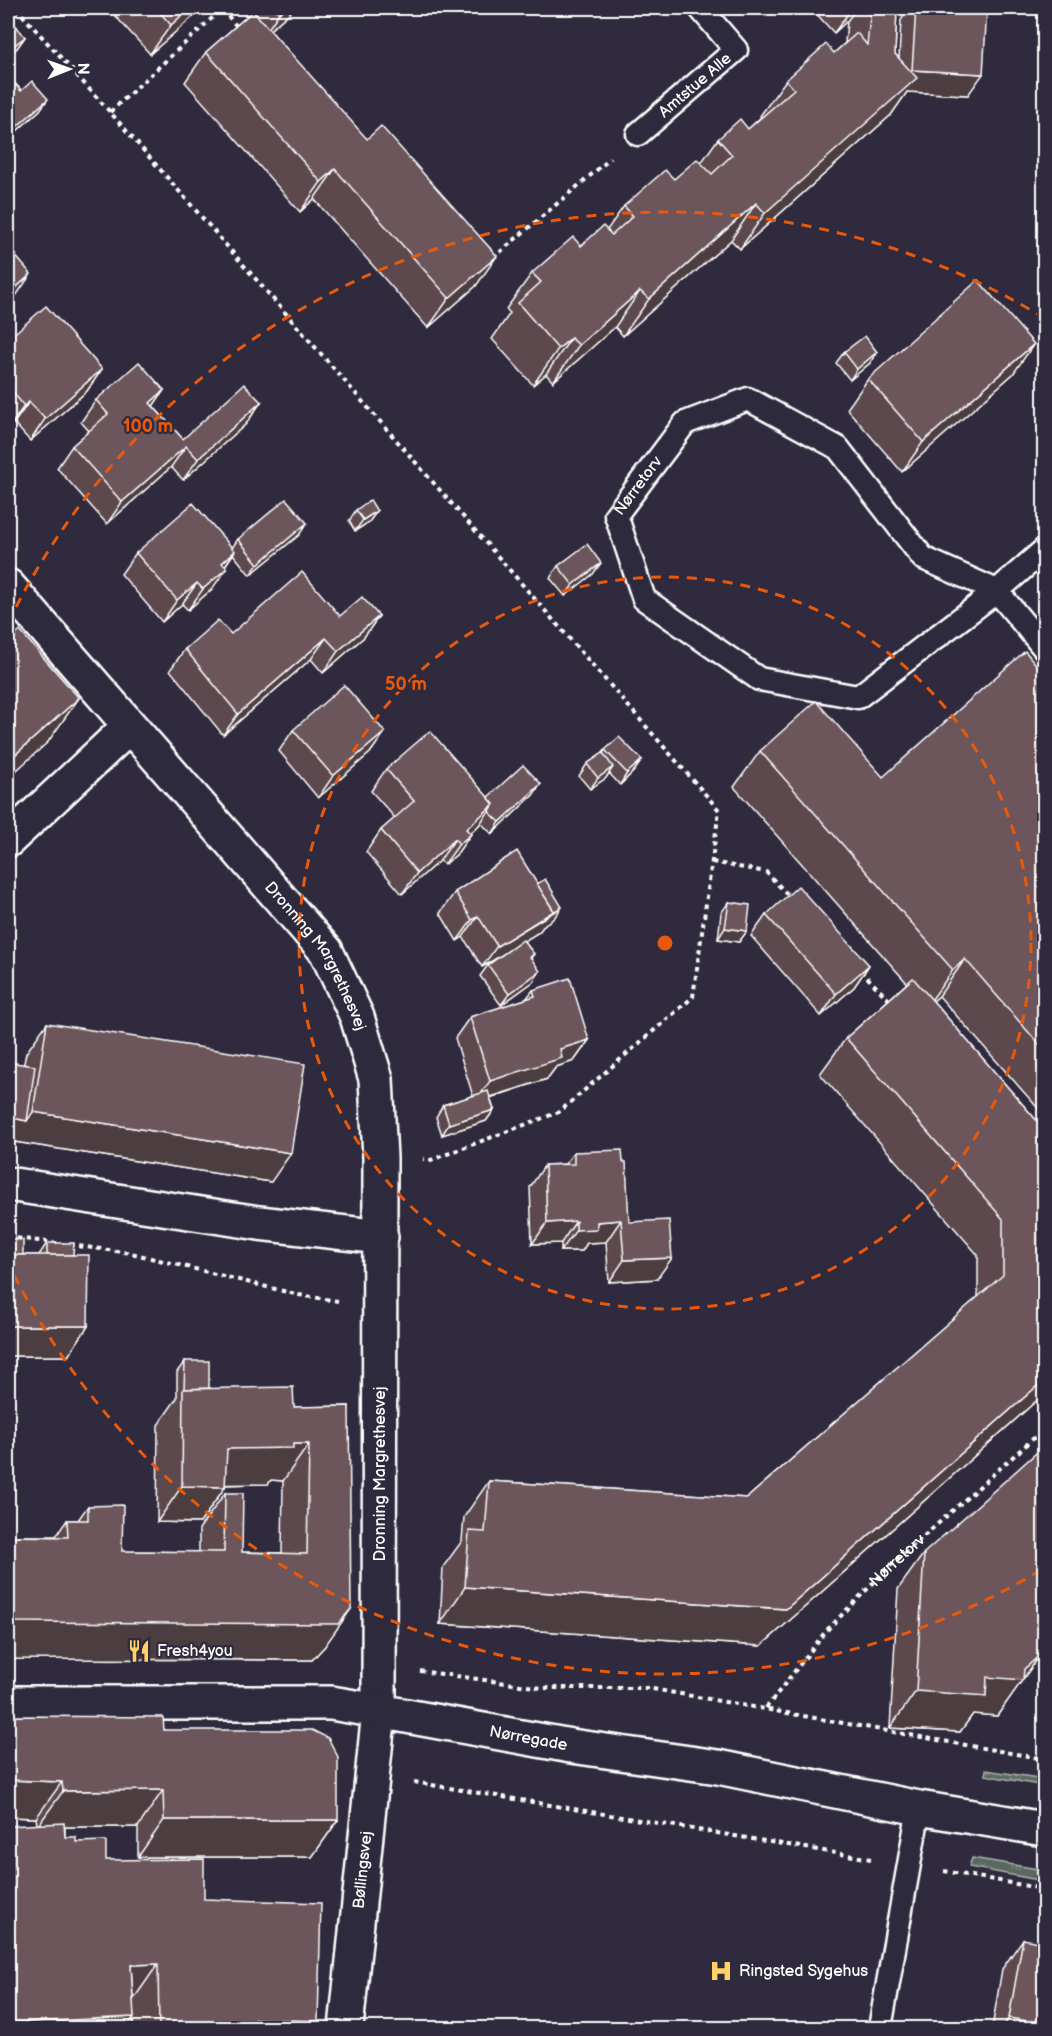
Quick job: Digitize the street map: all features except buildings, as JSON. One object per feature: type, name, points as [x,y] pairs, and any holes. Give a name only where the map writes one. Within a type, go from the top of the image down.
[{"type":"street","name":"Dronning Margrethesvej","points":[[8,586],[129,728],[326,951],[357,1017],[376,1079],[380,1158],[379,1712]]},
{"type":"street","points":[[8,840],[129,728]]},
{"type":"street","points":[[8,1184],[259,1223],[381,1237]]},
{"type":"street","name":"Nørregade","points":[[8,1703],[331,1704],[571,1746],[718,1767],[919,1808],[1044,1829]]},
{"type":"street","name":"Bøllingsvej","points":[[346,2028],[379,1712]]},
{"type":"lane","name":"Amtstue Alle","points":[[638,134],[736,50],[700,8]]},
{"type":"lane","name":"Nørretorv","points":[[997,591],[923,558],[838,448],[748,399],[685,423],[616,515],[644,599],[759,679],[858,697],[997,591],[1044,550]]},
{"type":"lane","points":[[997,591],[1044,648]]},
{"type":"lane","points":[[880,2028],[919,1808]]},
{"type":"path","points":[[16,8],[110,112],[719,810],[693,997],[559,1112],[431,1160],[380,1158]]},
{"type":"path","points":[[110,112],[222,8],[244,34]]},
{"type":"path","points":[[492,259],[638,134]]},
{"type":"path","points":[[712,862],[766,872],[799,906]]},
{"type":"path","points":[[856,966],[897,1009]]},
{"type":"path","points":[[8,1237],[131,1253],[299,1295],[337,1301],[381,1301]]},
{"type":"path","name":"Nørretorv","points":[[766,1708],[826,1631],[880,1577],[1044,1429]]},
{"type":"path","points":[[378,1666],[542,1688],[647,1688],[1044,1759]]},
{"type":"path","points":[[372,1775],[1044,1889]]},
{"type":"green space","points":[[986,1770],[1044,1779],[1044,1786],[985,1775]]},
{"type":"green space","points":[[972,1858],[1044,1870],[1044,1881],[969,1867]]},
{"type":"place","name":"Fresh4you","points":[[139,1651]]},
{"type":"place","name":"Ringsted Sygehus","points":[[721,1971]]}]
